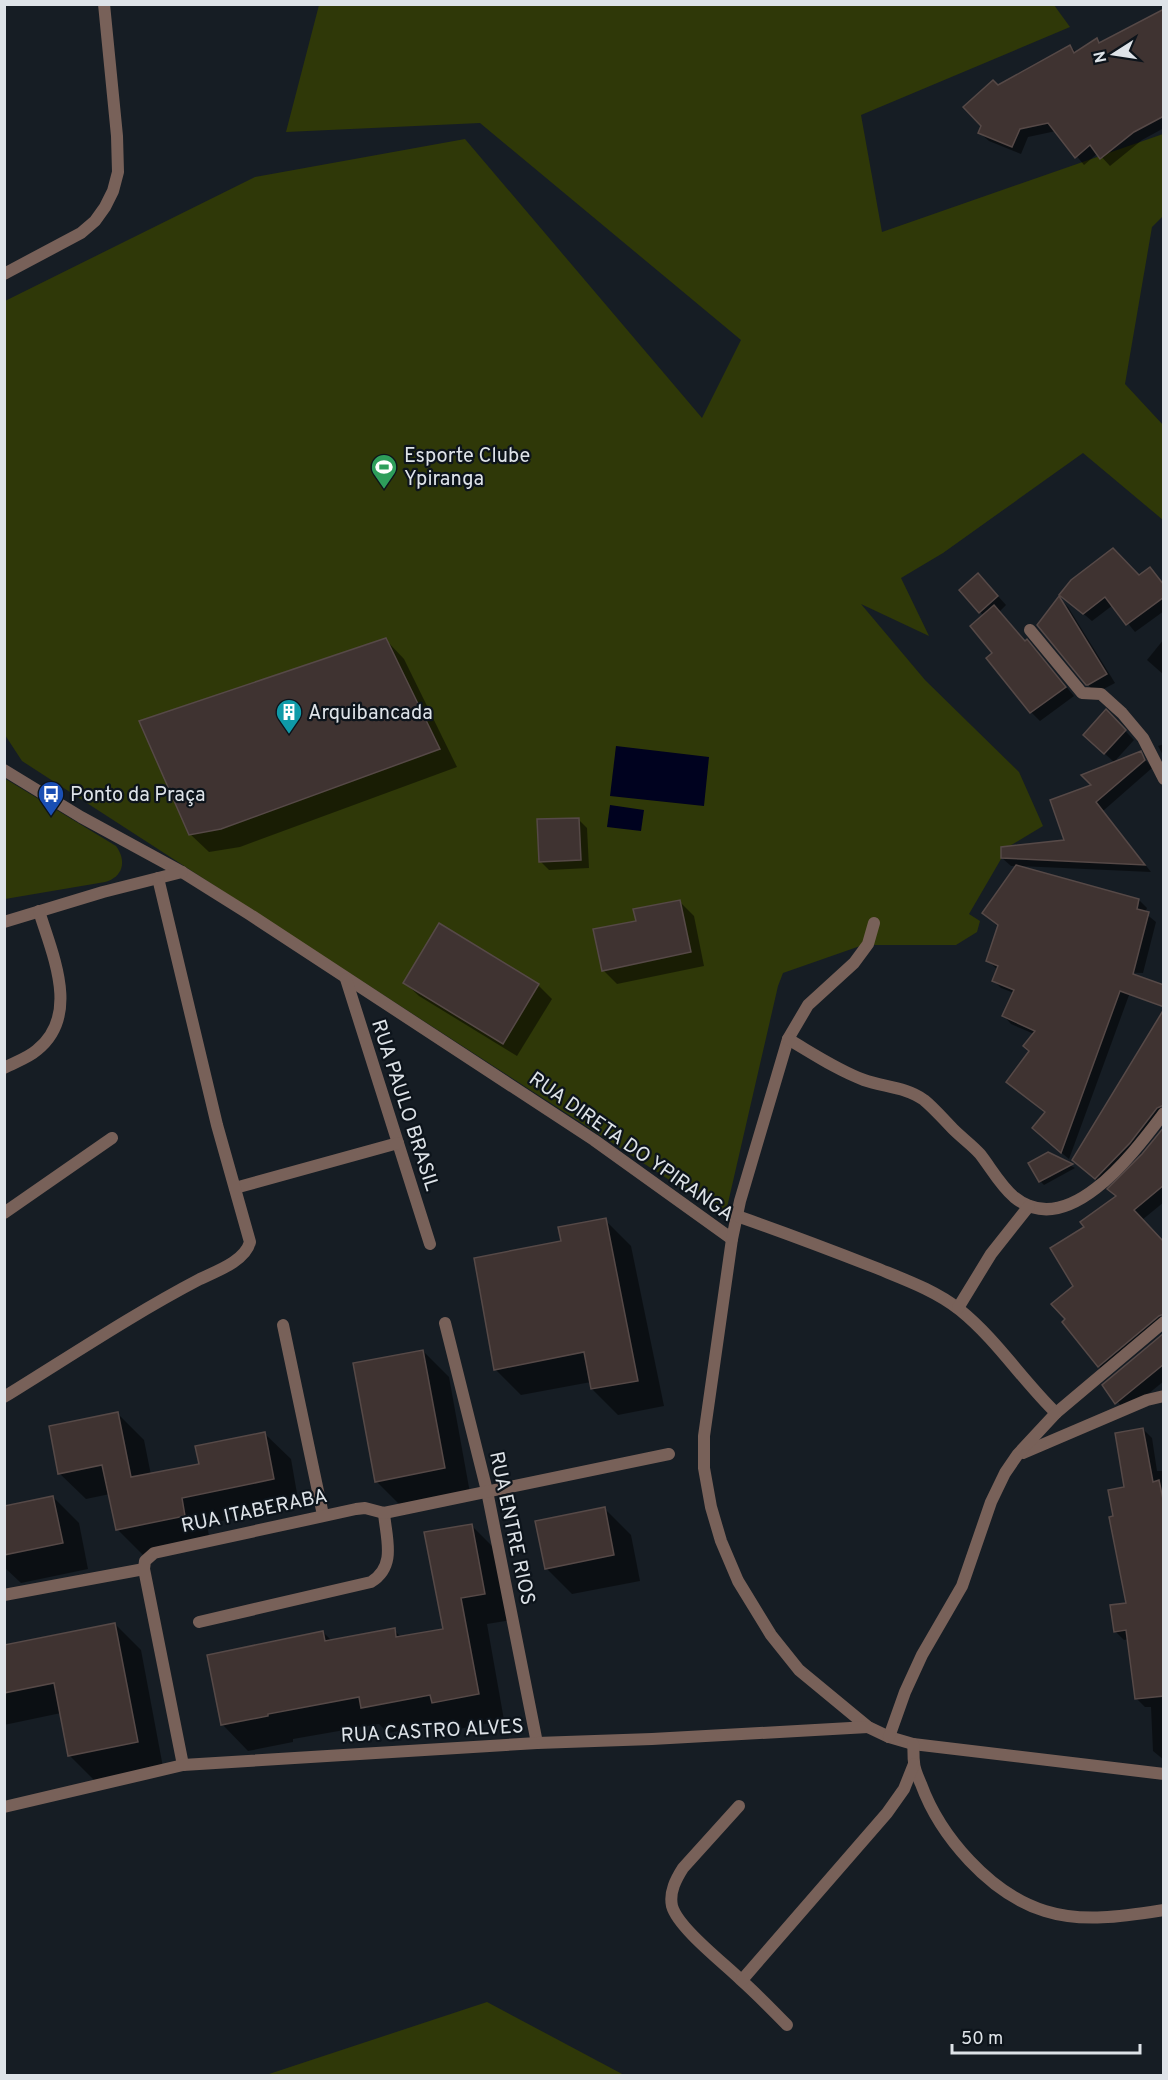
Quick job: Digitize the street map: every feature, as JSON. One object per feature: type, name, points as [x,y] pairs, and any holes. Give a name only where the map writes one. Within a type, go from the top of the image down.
[{"type":"street","points":[[4,274],[81,233],[95,221],[113,191],[118,172],[117,136],[104,4]]},
{"type":"street","points":[[1030,630],[1082,693],[1101,694],[1122,712],[1143,738],[1164,779]]},
{"type":"street","name":"RUA DIRETA DO YPIRANGA","points":[[4,770],[81,818],[182,872],[594,1140],[732,1239],[704,1436],[704,1468],[711,1507],[721,1541],[738,1581],[771,1635],[799,1671],[867,1727],[889,1737],[914,1744],[1164,1774]]},
{"type":"street","points":[[4,922],[182,872]]},
{"type":"street","points":[[4,1397],[156,1303],[226,1266],[248,1249],[250,1242],[217,1125],[158,878]]},
{"type":"street","points":[[4,1068],[37,1050],[52,1034],[59,1018],[61,997],[56,965],[39,911]]},
{"type":"street","points":[[732,1239],[749,1165],[788,1038],[808,1005],[855,963],[868,944],[874,923]]},
{"type":"street","name":"RUA PAULO BRASIL","points":[[346,979],[430,1244]]},
{"type":"street","points":[[788,1038],[839,1068],[865,1080],[894,1086],[924,1100],[979,1154],[1014,1197],[1029,1206],[1045,1210],[1059,1208],[1073,1202],[1102,1185],[1138,1148],[1164,1113]]},
{"type":"street","points":[[4,1213],[112,1138]]},
{"type":"street","points":[[235,1188],[398,1143]]},
{"type":"street","points":[[958,1308],[991,1254],[1029,1206]]},
{"type":"street","points":[[737,1216],[807,1240],[887,1273],[932,1292],[958,1308],[980,1328],[1056,1413]]},
{"type":"street","points":[[889,1737],[905,1692],[922,1655],[962,1586],[991,1502],[1005,1473],[1018,1454],[1056,1413],[1164,1322]]},
{"type":"street","name":"RUA ENTRE RIOS","points":[[445,1323],[487,1491],[537,1743]]},
{"type":"street","points":[[283,1325],[323,1515]]},
{"type":"street","points":[[1018,1454],[1147,1400],[1164,1396]]},
{"type":"street","name":"RUA ITABERABA","points":[[144,1569],[145,1561],[154,1553],[323,1515],[365,1508],[384,1513],[669,1454]]},
{"type":"street","points":[[199,1622],[371,1582],[386,1568],[388,1558],[384,1513]]},
{"type":"street","points":[[4,1595],[144,1569],[183,1765]]},
{"type":"street","name":"RUA CASTRO ALVES","points":[[4,1807],[183,1765],[537,1743],[867,1727]]},
{"type":"street","points":[[914,1744],[914,1764],[927,1801],[943,1829],[963,1855],[1018,1900],[1046,1911],[1081,1917],[1118,1917],[1164,1910]]},
{"type":"street","points":[[742,1980],[887,1813],[903,1789],[914,1764]]},
{"type":"street","points":[[740,1806],[683,1868],[672,1892],[672,1906],[677,1916],[696,1938],[787,2025]]},
{"type":"green space","name":"Esporte Clube Ypiranga","points":[[319,5],[1054,5],[1070,27],[861,115],[882,232],[1163,134],[1163,216],[1152,227],[1125,384],[1163,425],[1163,520],[1083,453],[943,553],[901,578],[929,636],[861,604],[925,680],[1019,772],[1043,826],[1008,847],[969,914],[980,921],[977,932],[956,945],[863,945],[783,973],[778,986],[725,1216],[22,761],[5,735],[5,301],[255,177],[465,139],[702,418],[741,340],[480,123],[286,132]]},
{"type":"green space","points":[[4,778],[116,846],[122,863],[116,876],[105,882],[5,899]]},
{"type":"green space","points":[[487,2002],[624,2075],[266,2075]]},
{"type":"water","points":[[616,746],[709,757],[704,806],[610,796]]},
{"type":"water","points":[[610,805],[644,810],[641,831],[607,827]]},
{"type":"building","points":[[1164,9],[1164,116],[1134,132],[1100,159],[1090,145],[1075,158],[1048,123],[1020,129],[1012,147],[978,133],[981,126],[963,107],[993,80],[998,85],[1070,45],[1074,53],[1097,38],[1099,43]]},
{"type":"building","points":[[1113,548],[1139,575],[1150,567],[1164,585],[1164,597],[1126,625],[1105,597],[1083,614],[1059,595],[1071,580]]},
{"type":"building","points":[[978,573],[998,596],[979,613],[959,590]]},
{"type":"building","points":[[1059,596],[1107,674],[1088,685],[1037,625]]},
{"type":"building","points":[[994,605],[1025,641],[1027,639],[1066,687],[1030,713],[986,658],[992,653],[970,626]]},
{"type":"building","name":"Arquibancada","points":[[386,638],[440,749],[221,829],[189,835],[139,721]]},
{"type":"building","points":[[1106,709],[1126,730],[1104,754],[1083,735]]},
{"type":"building","points":[[1141,751],[1145,760],[1096,802],[1145,865],[1001,858],[1001,847],[1064,840],[1050,800],[1091,785],[1081,775]]},
{"type":"building","points":[[579,818],[581,860],[539,862],[537,819]]},
{"type":"building","points":[[1016,865],[1139,899],[1137,909],[1149,912],[1133,974],[1164,985],[1164,1007],[1120,991],[1061,1153],[1032,1128],[1045,1112],[1006,1082],[1029,1051],[1023,1046],[1035,1031],[1002,1016],[1014,990],[992,981],[998,966],[986,961],[998,925],[982,913]]},
{"type":"building","points":[[680,900],[691,952],[602,971],[593,929],[636,921],[633,909]]},
{"type":"building","points":[[439,923],[539,984],[503,1044],[403,983]]},
{"type":"building","points":[[1164,1009],[1164,1105],[1157,1108],[1130,1143],[1095,1179],[1072,1160]]},
{"type":"building","points":[[1164,1127],[1164,1185],[1134,1210],[1164,1242],[1164,1314],[1098,1367],[1062,1322],[1065,1319],[1051,1304],[1073,1286],[1050,1248],[1084,1227],[1080,1222],[1116,1196],[1107,1189],[1142,1154]]},
{"type":"building","points":[[1048,1152],[1073,1164],[1039,1182],[1028,1163]]},
{"type":"building","points":[[606,1218],[638,1381],[591,1389],[584,1352],[494,1370],[474,1258],[561,1241],[558,1227]]},
{"type":"building","points":[[1164,1333],[1164,1364],[1115,1404],[1102,1385]]},
{"type":"building","points":[[423,1350],[445,1468],[375,1482],[353,1363]]},
{"type":"building","points":[[118,1412],[131,1477],[199,1464],[195,1446],[265,1432],[274,1479],[182,1498],[185,1516],[116,1530],[102,1465],[58,1474],[49,1426]]},
{"type":"building","points":[[1143,1428],[1153,1482],[1159,1480],[1164,1504],[1164,1696],[1135,1699],[1126,1630],[1114,1632],[1110,1605],[1126,1603],[1109,1517],[1113,1516],[1108,1490],[1124,1487],[1115,1433]]},
{"type":"building","points":[[53,1496],[63,1543],[4,1555],[4,1506]]},
{"type":"building","points":[[605,1507],[614,1555],[545,1569],[535,1521]]},
{"type":"building","points":[[472,1524],[485,1594],[461,1598],[479,1694],[432,1703],[430,1695],[361,1708],[359,1697],[221,1725],[207,1655],[323,1631],[325,1641],[395,1628],[396,1637],[443,1629],[424,1532]]},
{"type":"building","points":[[115,1623],[138,1742],[68,1756],[54,1683],[4,1693],[4,1645]]},
{"type":"place","name":"Esporte Clube Ypiranga","points":[[384,490]]},
{"type":"place","name":"Arquibancada","points":[[289,735]]},
{"type":"place","name":"Ponto da Praça","points":[[51,817]]}]
